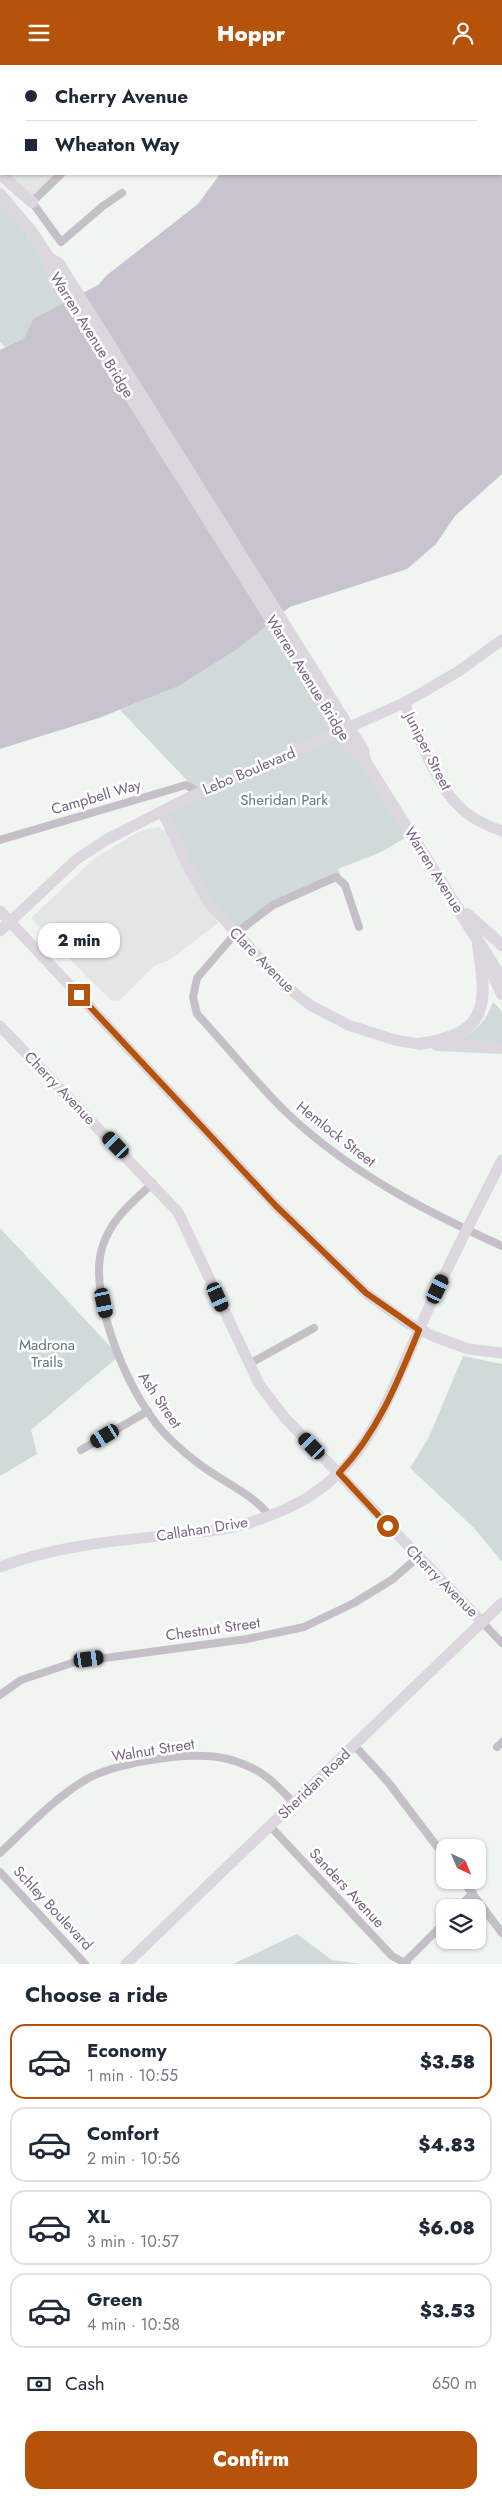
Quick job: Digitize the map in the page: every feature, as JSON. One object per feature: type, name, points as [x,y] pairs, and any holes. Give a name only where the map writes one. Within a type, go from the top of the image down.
[{"type":"main road","points":[[1,175],[32,202]]},
{"type":"main road","name":"Warren Avenue Bridge","points":[[0,194],[23,220],[48,258],[51,270],[70,301],[361,755]]},
{"type":"main road","name":"Warren Avenue","points":[[361,755],[502,979]]},
{"type":"main road","points":[[454,901],[502,945]]},
{"type":"main road","points":[[478,940],[502,994]]},
{"type":"main road","points":[[419,1044],[451,1037],[471,1025],[478,1015],[484,993],[478,940]]},
{"type":"main road","points":[[419,1044],[502,1048]]},
{"type":"street","points":[[60,175],[32,202],[62,242],[103,206],[122,193]]},
{"type":"street","name":"Lebo Boulevard","points":[[10,921],[87,852],[199,793],[404,703],[459,671],[502,641]]},
{"type":"street","name":"Juniper Street","points":[[404,703],[439,778],[455,803],[478,821],[502,831]]},
{"type":"street","name":"Campbell Way","points":[[0,840],[186,785],[199,793]]},
{"type":"street","name":"Clare Avenue","points":[[162,811],[192,876],[209,903],[235,934],[283,984],[310,1005],[361,1030],[395,1040],[419,1044]]},
{"type":"street","points":[[235,934],[257,916],[290,895],[336,877],[342,880],[359,927]]},
{"type":"street","points":[[0,911],[276,1206],[366,1293],[419,1330],[468,1349],[502,1353]]},
{"type":"street","points":[[0,931],[10,921]]},
{"type":"street","name":"Hemlock Street","points":[[235,934],[197,978],[193,997],[198,1014],[281,1107],[314,1137],[370,1178],[415,1205],[502,1246]]},
{"type":"street","name":"Cherry Avenue","points":[[0,1026],[153,1183],[178,1212],[260,1387],[284,1418],[502,1643]]},
{"type":"street","name":"Callahan Drive","points":[[0,1567],[33,1554],[73,1547],[241,1526],[305,1500],[339,1473],[356,1455],[376,1426],[466,1230],[502,1160]]},
{"type":"street","name":"Ash Street","points":[[153,1183],[125,1209],[106,1236],[102,1249],[98,1275],[113,1341],[130,1383],[148,1411],[169,1438],[202,1466],[259,1503],[270,1515]]},
{"type":"street","points":[[249,1364],[314,1328]]},
{"type":"street","points":[[80,1450],[148,1411]]},
{"type":"street","name":"Chestnut Street","points":[[0,1695],[21,1680],[75,1661],[246,1639],[304,1627],[354,1603],[393,1579],[418,1557]]},
{"type":"street","name":"Sheridan Road","points":[[126,1964],[502,1603]]},
{"type":"street","points":[[354,1745],[388,1782],[436,1845]]},
{"type":"street","name":"Walnut Street","points":[[0,1853],[58,1798],[88,1778],[120,1766],[188,1756],[224,1758],[251,1767],[270,1780],[294,1803]]},
{"type":"street","name":"Sanders Avenue","points":[[270,1825],[392,1956],[406,1963]]},
{"type":"street","name":"Schley Boulevard","points":[[0,1872],[85,1964]]},
{"type":"street","points":[[470,1889],[502,1933]]},
{"type":"street","points":[[467,1899],[473,1893]]},
{"type":"street","points":[[406,1963],[436,1931]]},
{"type":"shaded area","points":[[1,175],[60,175],[32,202]]},
{"type":"shaded area","points":[[219,175],[502,175],[502,474],[455,516],[436,544],[407,569],[290,607],[236,650],[179,686],[99,718],[0,749],[0,350],[24,338],[33,319],[98,285],[107,275],[198,204]]},
{"type":"shaded area","points":[[159,827],[164,830],[189,879],[218,923],[171,959],[154,966],[119,1001],[111,1000],[31,918],[95,858],[140,831]]},
{"type":"green space","points":[[0,194],[70,301],[33,319],[24,338],[5,347],[0,342]]},
{"type":"green space","name":"Sheridan Park","points":[[272,621],[412,834],[381,852],[338,869],[342,880],[336,877],[290,895],[235,934],[216,911],[162,811],[199,793],[120,710],[179,686],[236,650]]},
{"type":"green space","points":[[493,1002],[502,1011],[502,1044],[452,1043],[466,1036],[482,1022]]},
{"type":"green space","name":"Madrona Trails","points":[[0,1228],[119,1356],[31,1430],[37,1454],[0,1476]]},
{"type":"green space","points":[[463,1356],[502,1364],[502,1562],[474,1528],[410,1468],[429,1437]]},
{"type":"green space","points":[[297,1934],[332,1960],[361,1964],[233,1964]]},
{"type":"route","points":[[79,995],[276,1206],[366,1293],[392,1313],[419,1330],[376,1426],[356,1455],[339,1473],[388,1526]]}]
